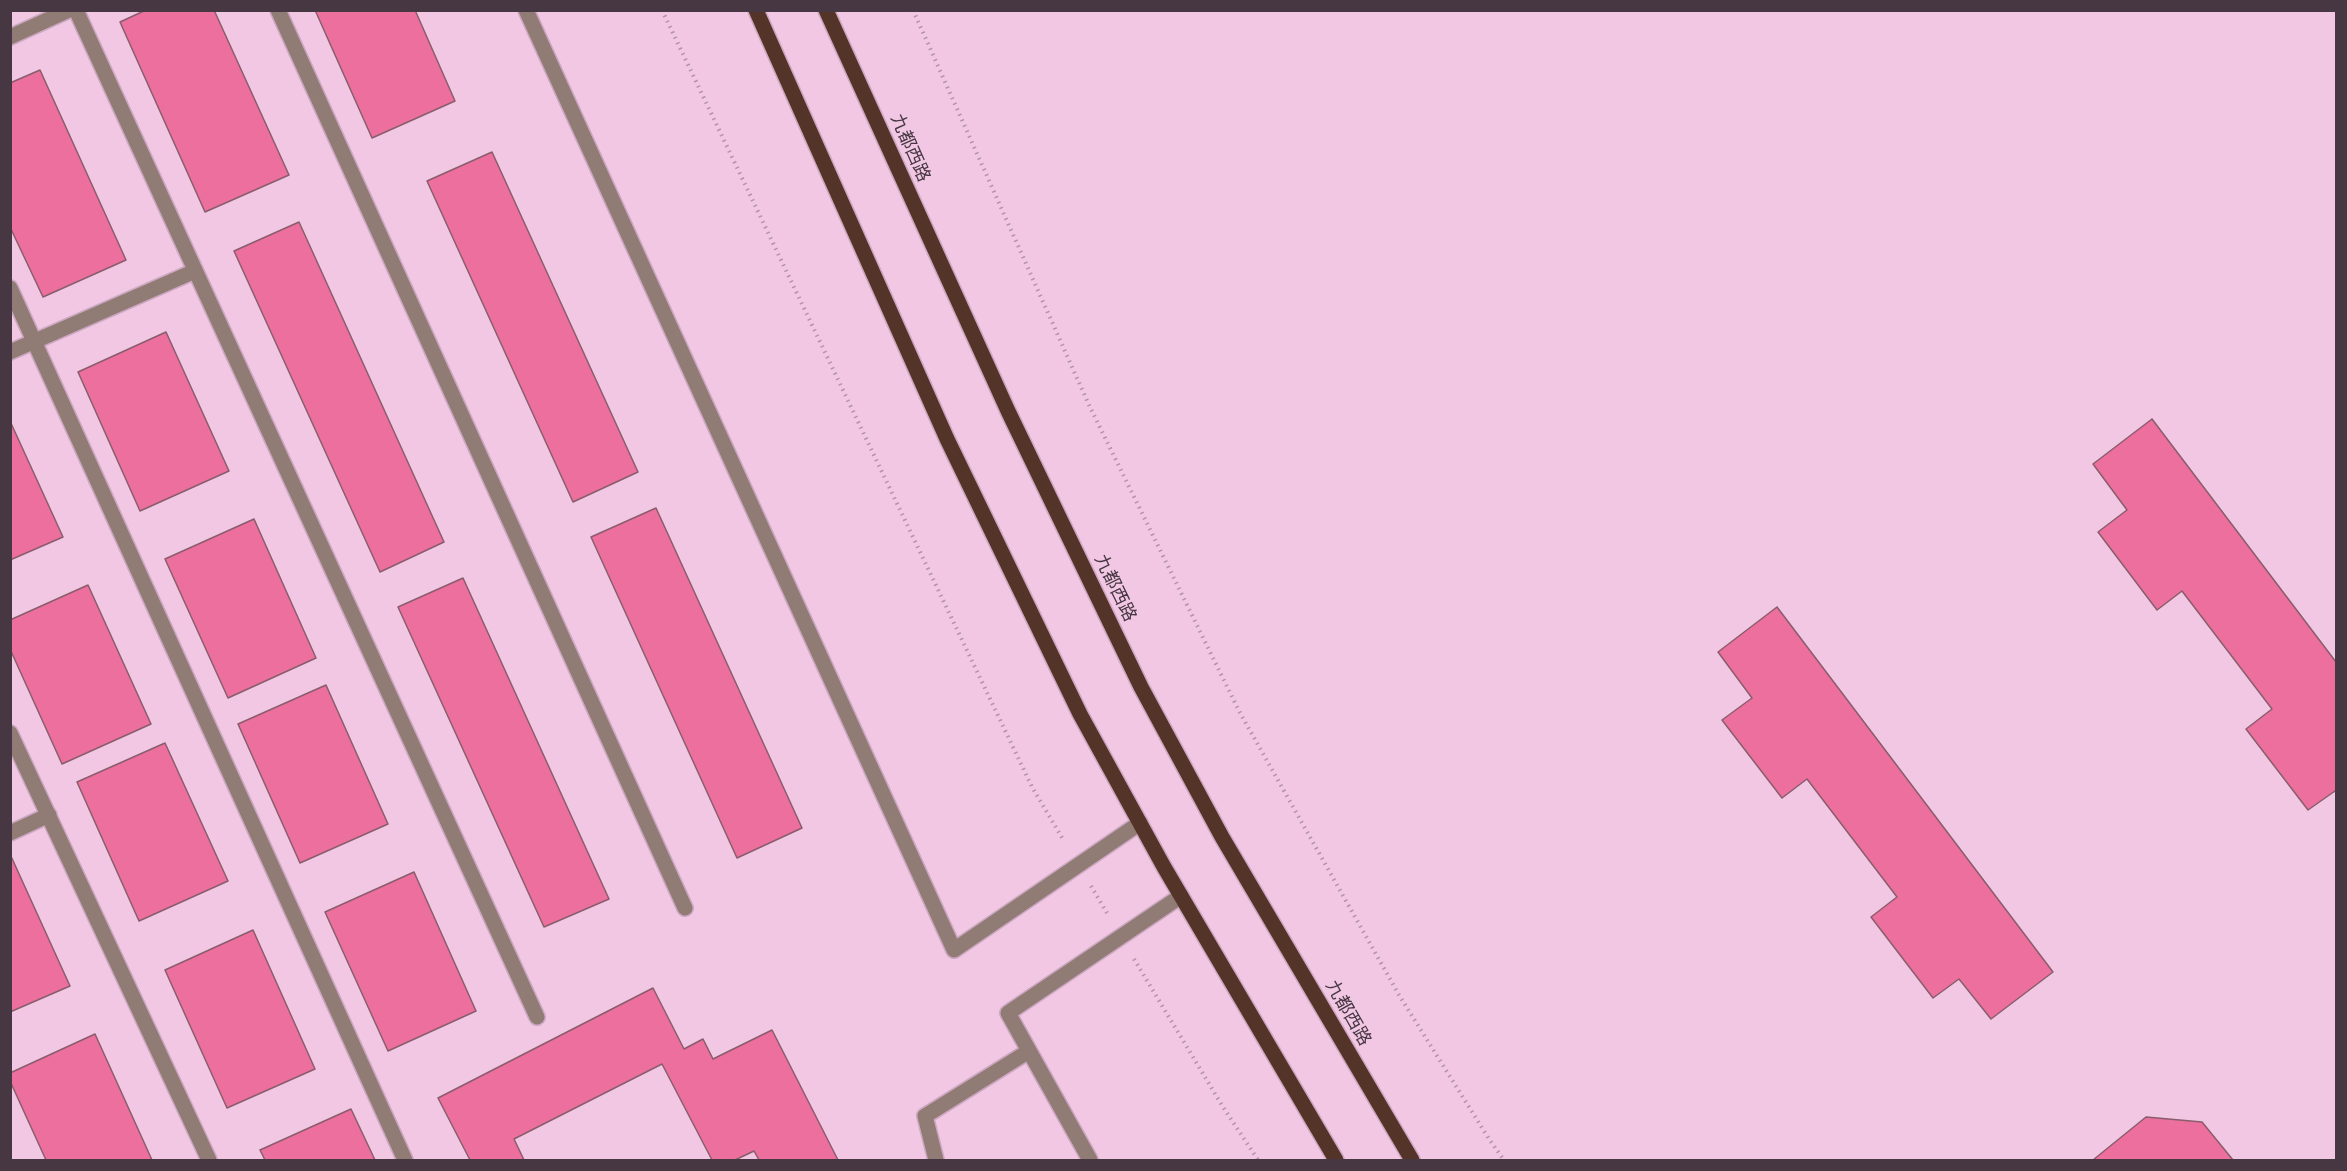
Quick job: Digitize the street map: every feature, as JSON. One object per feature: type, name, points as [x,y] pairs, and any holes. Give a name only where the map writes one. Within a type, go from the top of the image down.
[{"type":"main road","points":[[756,10],[947,439],[1080,714],[1181,896],[1336,1161]]},
{"type":"main road","name":"九都西路","points":[[826,10],[1008,411],[1141,687],[1222,837],[1412,1161]]},
{"type":"lane","points":[[10,37],[69,10]]},
{"type":"lane","points":[[76,10],[537,1017]]},
{"type":"lane","points":[[278,10],[684,908]]},
{"type":"lane","points":[[526,10],[954,950],[1140,823]]},
{"type":"lane","points":[[10,352],[195,271]]},
{"type":"lane","points":[[10,288],[405,1161]]},
{"type":"lane","points":[[10,733],[208,1161]]},
{"type":"lane","points":[[10,833],[49,815]]},
{"type":"lane","points":[[1090,1161],[1008,1014],[1181,896]]},
{"type":"lane","points":[[936,1161],[925,1116],[1029,1051]]},
{"type":"path","points":[[662,10],[1032,787],[1223,1107],[1258,1161]]},
{"type":"path","points":[[913,10],[1089,405],[1239,711],[1399,995],[1504,1161]]},
{"type":"building","points":[[146,10],[214,10],[289,175],[205,212],[120,22]]},
{"type":"building","points":[[315,10],[415,10],[455,101],[372,138]]},
{"type":"building","points":[[40,70],[126,260],[43,297],[10,227],[10,83]]},
{"type":"building","points":[[492,152],[638,472],[573,502],[427,181]]},
{"type":"building","points":[[299,222],[444,542],[380,572],[234,251]]},
{"type":"building","points":[[166,332],[229,471],[140,511],[78,372]]},
{"type":"building","points":[[2152,419],[2336,662],[2336,793],[2335,791],[2308,810],[2246,729],[2272,709],[2182,591],[2157,610],[2098,532],[2127,510],[2093,464]]},
{"type":"building","points":[[10,421],[63,537],[10,560]]},
{"type":"building","points":[[656,508],[802,828],[737,858],[591,537]]},
{"type":"building","points":[[254,519],[316,658],[228,698],[165,559]]},
{"type":"building","points":[[463,578],[609,899],[544,927],[398,607]]},
{"type":"building","points":[[88,585],[151,724],[62,764],[10,649],[10,620]]},
{"type":"building","points":[[1777,607],[2053,972],[1991,1019],[1959,979],[1933,998],[1871,917],[1897,897],[1807,779],[1782,798],[1722,720],[1752,698],[1718,652]]},
{"type":"building","points":[[326,685],[388,824],[300,863],[238,724]]},
{"type":"building","points":[[165,743],[228,881],[139,921],[77,782]]},
{"type":"building","points":[[10,854],[70,986],[10,1012]]},
{"type":"building","points":[[414,872],[476,1011],[388,1051],[325,912]]},
{"type":"building","points":[[253,930],[315,1069],[227,1108],[165,970]]},
{"type":"building","points":[[653,988],[684,1049],[703,1039],[713,1059],[772,1030],[838,1160],[759,1160],[754,1151],[735,1160],[712,1160],[662,1064],[514,1139],[524,1160],[470,1160],[438,1098]]},
{"type":"building","points":[[95,1034],[152,1160],[46,1160],[10,1081],[10,1073]]},
{"type":"building","points":[[351,1109],[375,1160],[265,1160],[260,1150]]},
{"type":"building","points":[[2146,1117],[2202,1122],[2233,1160],[2093,1160]]}]
